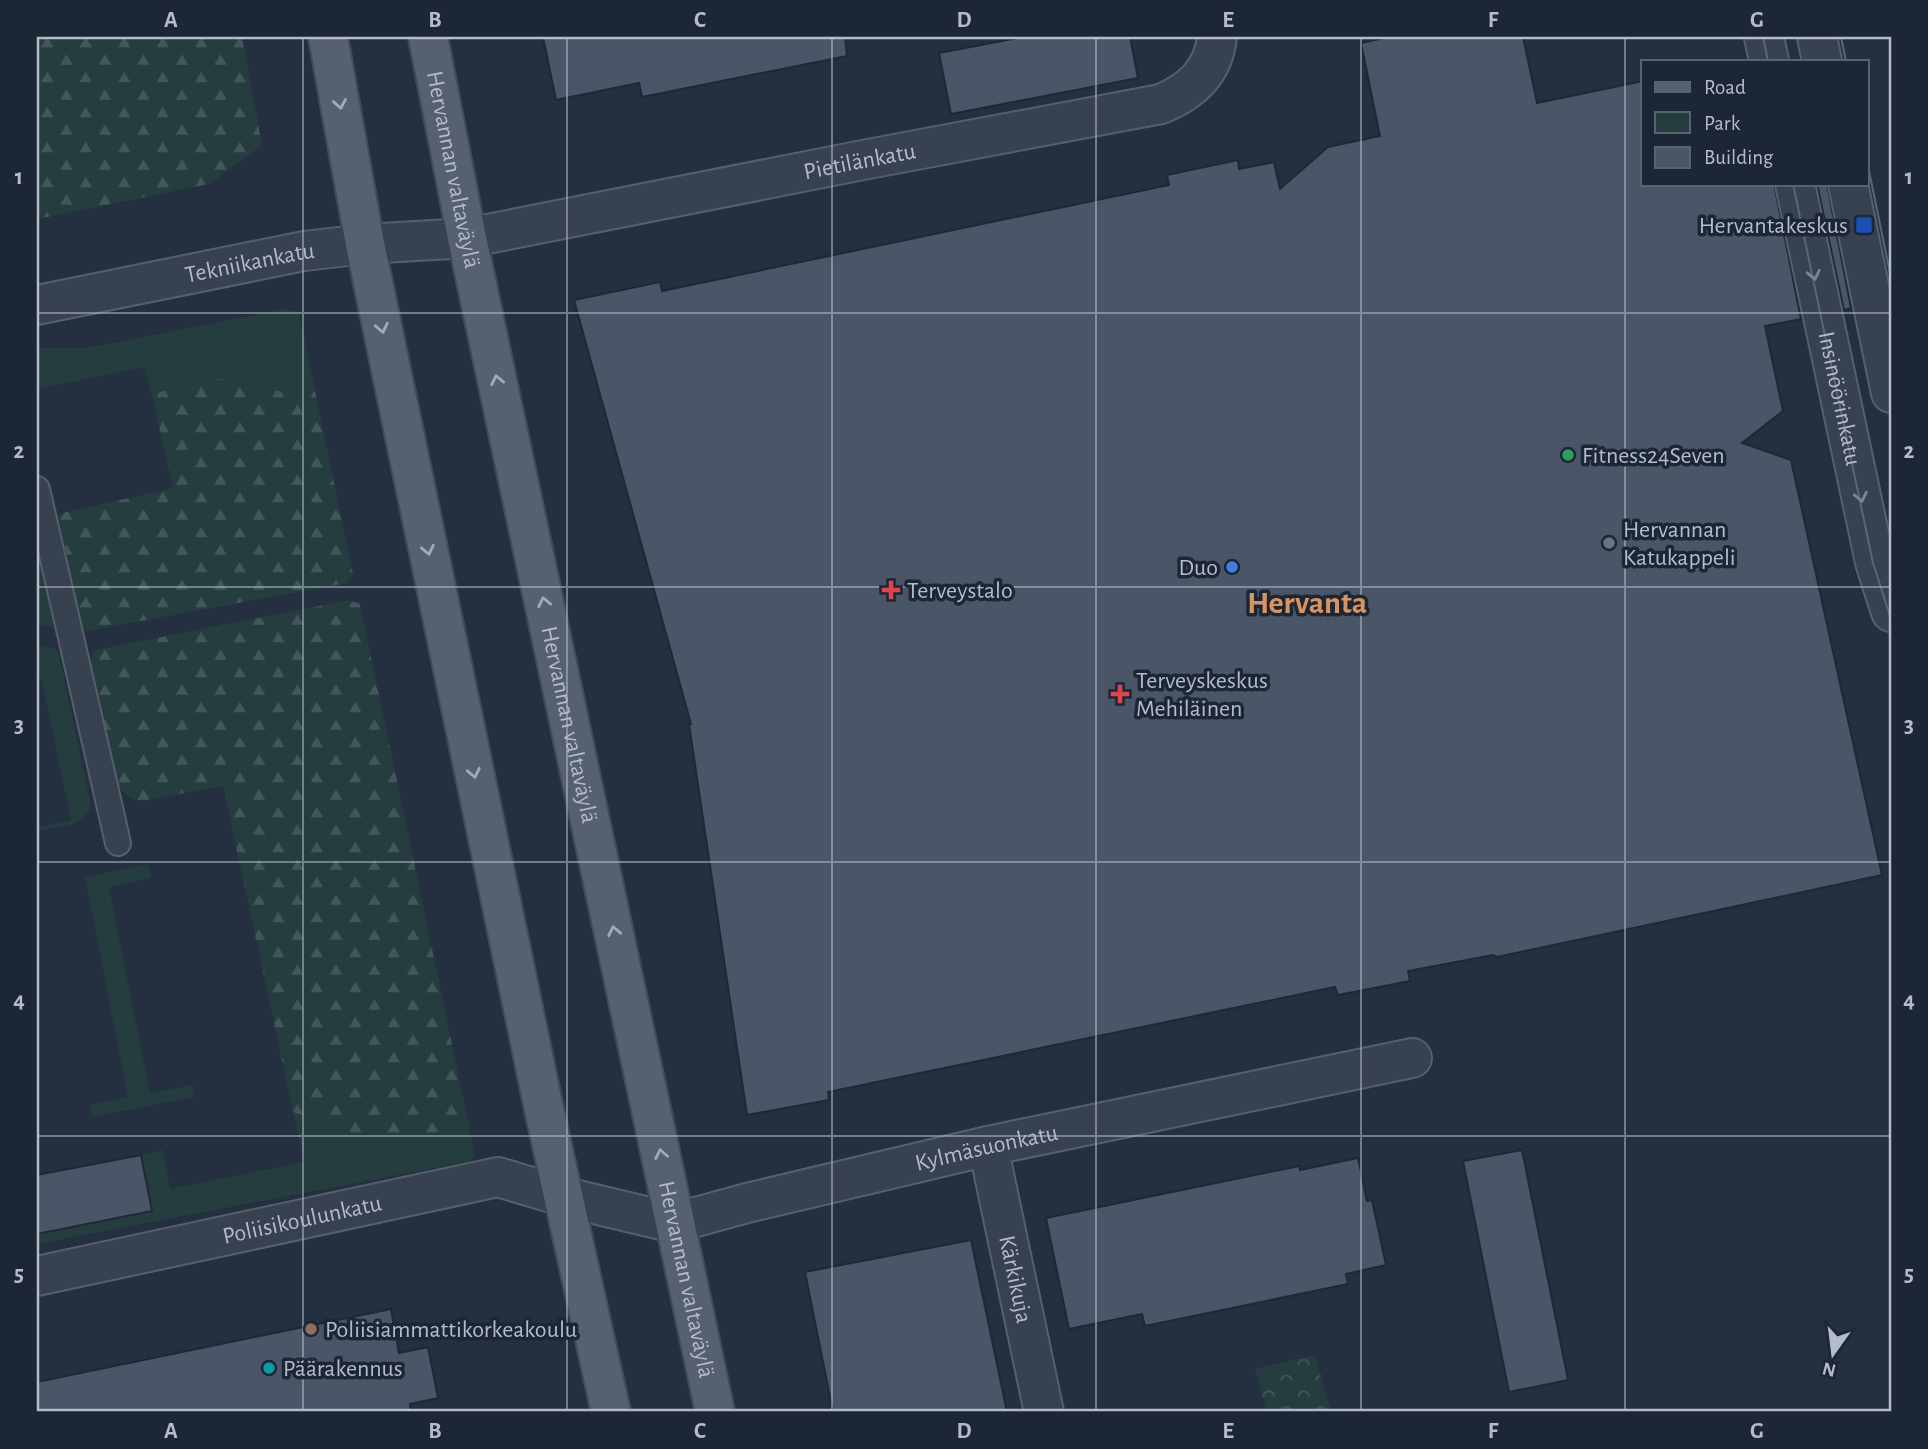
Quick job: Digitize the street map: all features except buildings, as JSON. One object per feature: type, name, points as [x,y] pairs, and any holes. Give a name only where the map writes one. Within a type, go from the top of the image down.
[{"type":"main road","points":[[328,37],[365,244],[544,1109],[611,1412]]},
{"type":"main road","name":"Hervannan valtaväylä","points":[[428,37],[467,238],[715,1412]]},
{"type":"street","name":"Pietilänkatu","points":[[467,238],[1161,104],[1185,94],[1202,76],[1211,61],[1217,37]]},
{"type":"street","points":[[1764,37],[1769,60]]},
{"type":"street","points":[[1817,37],[1822,60]]},
{"type":"street","name":"Insinöörinkatu","points":[[1795,186],[1875,562],[1891,612]]},
{"type":"street","name":"Insinöörinkatu","points":[[1848,186],[1891,393]]},
{"type":"street","name":"Tekniikankatu","points":[[37,305],[304,251],[365,244],[467,238]]},
{"type":"street","name":"Kylmäsuonkatu","points":[[565,1197],[674,1223],[988,1146],[1412,1058]]},
{"type":"street","name":"Kärkikuja","points":[[988,1146],[1044,1412]]},
{"type":"street","name":"Poliisikoulunkatu","points":[[37,1276],[498,1177],[565,1197]]},
{"type":"lane","points":[[37,489],[118,843]]},
{"type":"green space","points":[[37,37],[242,37],[262,145],[209,184],[37,219]]},
{"type":"green space","points":[[285,309],[299,312],[315,391],[297,396],[197,379],[152,395],[144,367],[37,389],[37,348],[87,348]]},
{"type":"green space","points":[[197,379],[240,380],[297,396],[315,391],[353,574],[347,583],[87,631],[82,627],[58,514],[173,488],[152,395]]},
{"type":"green space","points":[[37,548],[54,628],[37,624]]},
{"type":"green space","points":[[349,600],[360,604],[469,1126],[400,1140],[356,1134],[293,1112],[223,786],[141,801],[131,798],[119,788],[90,660],[95,650]]},
{"type":"green space","points":[[37,645],[55,649],[59,654],[91,804],[88,812],[77,822],[37,831],[37,827],[71,820],[41,677],[37,678]]},
{"type":"green space","points":[[148,864],[151,878],[109,887],[150,1093],[192,1085],[194,1097],[92,1117],[89,1105],[128,1097],[85,877]]},
{"type":"green space","points":[[293,1112],[356,1134],[400,1140],[469,1126],[475,1155],[471,1161],[37,1244],[37,1234],[151,1211],[141,1155],[163,1150],[170,1189],[304,1162]]},
{"type":"green space","points":[[1315,1355],[1331,1412],[1267,1412],[1255,1369]]},
{"type":"tram line","points":[[1763,37],[1768,60]]},
{"type":"tram line","points":[[1841,37],[1846,60]]},
{"type":"tram line","points":[[1868,166],[1891,278]]},
{"type":"tram line","points":[[1793,186],[1873,563],[1891,619]]},
{"type":"place","name":"Hervantakeskus","points":[[1864,225]]},
{"type":"place","name":"Fitness24Seven","points":[[1568,455]]},
{"type":"place","name":"Hervannan Katukappeli","points":[[1609,543]]},
{"type":"place","name":"Duo","points":[[1232,567]]},
{"type":"place","name":"Terveystalo","points":[[891,590]]},
{"type":"place","name":"Terveyskeskus Mehiläinen","points":[[1120,694]]},
{"type":"place","name":"Poliisiammattikorkeakoulu","points":[[311,1329]]},
{"type":"place","name":"Päärakennus","points":[[269,1368]]},
{"type":"district","name":"Hervanta","points":[[1307,602]]}]
